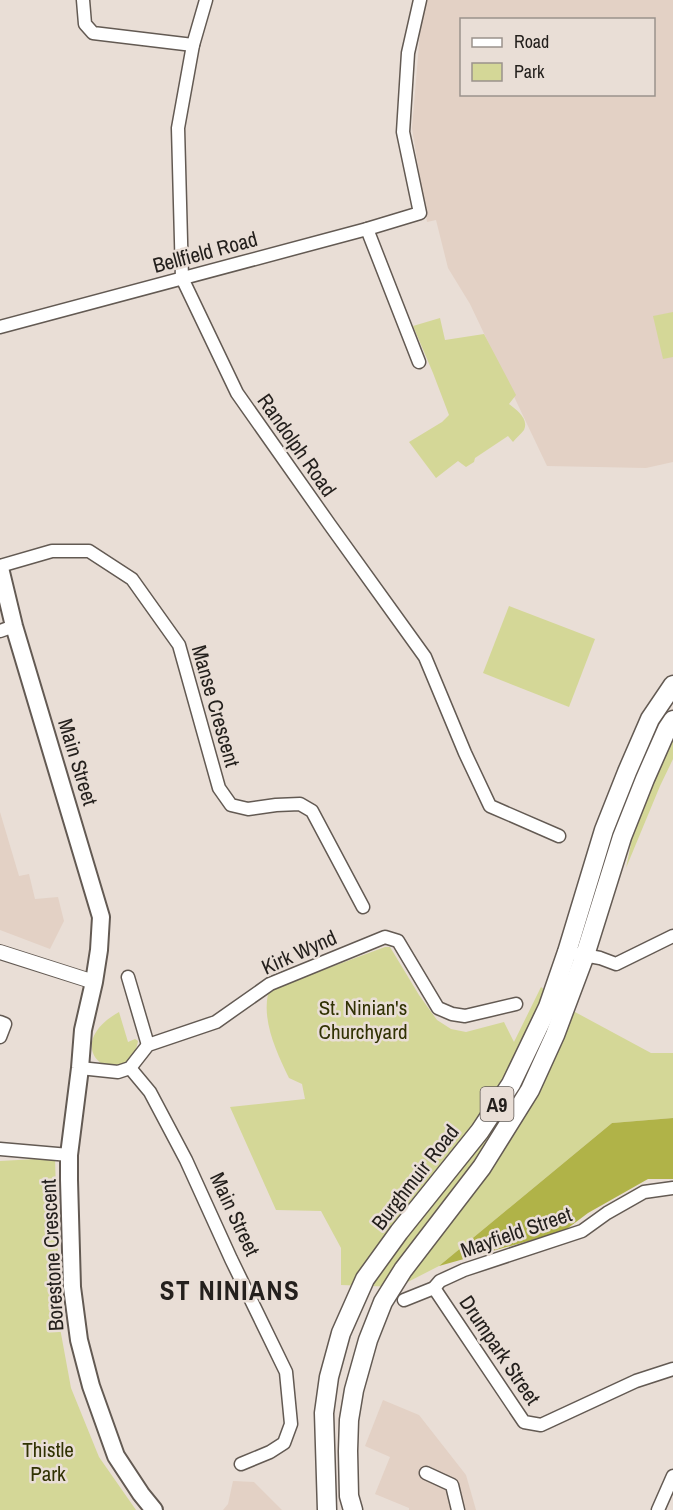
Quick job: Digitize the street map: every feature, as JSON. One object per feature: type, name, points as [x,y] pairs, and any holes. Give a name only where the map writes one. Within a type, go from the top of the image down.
[{"type":"main road","name":"Main Street","points":[[0,567],[7,628],[101,917],[94,982]]},
{"type":"main road","name":"Burghmuir Road","points":[[327,1510],[324,1413],[329,1377],[340,1334],[365,1279],[399,1232],[480,1131],[511,1084],[548,1007],[567,952],[603,830],[650,719],[673,685]]},
{"type":"main road","name":"A9","points":[[353,1510],[349,1496],[349,1420],[354,1390],[368,1340],[383,1302],[403,1270],[482,1167],[530,1090],[555,1035],[585,955],[622,837],[667,729],[673,720]]},
{"type":"main road","name":"Borestone Crescent","points":[[94,982],[83,1030],[69,1155],[72,1287],[79,1340],[91,1386],[116,1456],[154,1510]]},
{"type":"street","points":[[83,0],[85,24],[93,33],[193,45]]},
{"type":"street","name":"Randolph Road","points":[[206,0],[193,45],[178,128],[182,278],[237,393],[425,657],[490,806],[559,836]]},
{"type":"street","name":"Bellfield Road","points":[[0,327],[420,213],[403,132],[408,53],[420,0]]},
{"type":"street","points":[[368,228],[419,362]]},
{"type":"street","name":"Manse Crescent","points":[[0,567],[52,550],[89,551],[132,579],[178,645],[219,788],[231,805],[248,809],[300,804],[312,811],[363,907]]},
{"type":"street","points":[[567,952],[600,958],[616,964],[673,936]]},
{"type":"street","name":"Kirk Wynd","points":[[148,1045],[216,1022],[270,984],[385,937],[398,941],[438,1008],[465,1016],[516,1004]]},
{"type":"street","points":[[0,952],[94,982]]},
{"type":"street","points":[[80,1068],[118,1072],[130,1068],[148,1045],[128,977]]},
{"type":"street","points":[[0,1022],[5,1024],[0,1037]]},
{"type":"street","name":"Main Street","points":[[130,1068],[150,1092],[186,1160],[231,1260],[286,1372],[291,1424],[284,1443],[242,1464]]},
{"type":"street","points":[[0,1149],[69,1155]]},
{"type":"street","name":"Mayfield Street","points":[[404,1300],[434,1288],[440,1281],[464,1270],[582,1231],[607,1212],[644,1192],[673,1188]]},
{"type":"street","name":"Drumpark Street","points":[[434,1288],[524,1422],[541,1425],[636,1381],[673,1369]]},
{"type":"street","points":[[426,1473],[452,1485],[458,1510]]},
{"type":"street","points":[[658,1510],[673,1476]]},
{"type":"shaded area","points":[[425,0],[673,0],[673,462],[646,468],[547,466],[470,304],[448,268],[436,220],[427,222],[412,128],[421,20]]},
{"type":"shaded area","points":[[0,812],[19,876],[29,874],[35,899],[58,897],[64,921],[50,949],[0,930]]},
{"type":"shaded area","points":[[673,1118],[673,1179],[648,1179],[588,1213],[564,1231],[439,1266],[612,1123]]},
{"type":"shaded area","points":[[383,1400],[419,1415],[466,1475],[476,1510],[409,1510],[409,1508],[375,1494],[390,1457],[365,1446]]},
{"type":"shaded area","points":[[233,1481],[254,1482],[282,1510],[223,1510],[228,1504]]},
{"type":"green space","points":[[673,312],[673,357],[663,359],[653,316]]},
{"type":"green space","points":[[440,318],[445,340],[484,334],[516,395],[509,404],[521,415],[525,426],[513,442],[508,436],[475,458],[474,462],[466,467],[458,461],[436,478],[409,442],[442,422],[449,415],[413,326]]},
{"type":"green space","points":[[509,606],[595,639],[569,707],[483,673]]},
{"type":"green space","points":[[673,737],[673,759],[626,868],[633,834],[647,790]]},
{"type":"green space","name":"St. Ninian's Churchyard","points":[[390,947],[437,1020],[451,1029],[466,1032],[504,1022],[514,1042],[541,987],[575,1012],[651,1053],[673,1053],[673,1118],[612,1123],[439,1266],[398,1287],[341,1285],[341,1248],[321,1211],[276,1210],[230,1107],[305,1099],[302,1084],[289,1078],[276,1048],[267,1015],[268,994],[277,987]]},
{"type":"green space","points":[[119,1012],[128,1042],[135,1039],[138,1041],[132,1058],[121,1066],[110,1067],[100,1062],[93,1053],[92,1041],[100,1026]]},
{"type":"green space","name":"Thistle Park","points":[[55,1158],[60,1328],[71,1388],[99,1457],[136,1510],[0,1510],[0,1161]]},
{"type":"district","name":"ST NINIANS","points":[[230,1290]]}]
